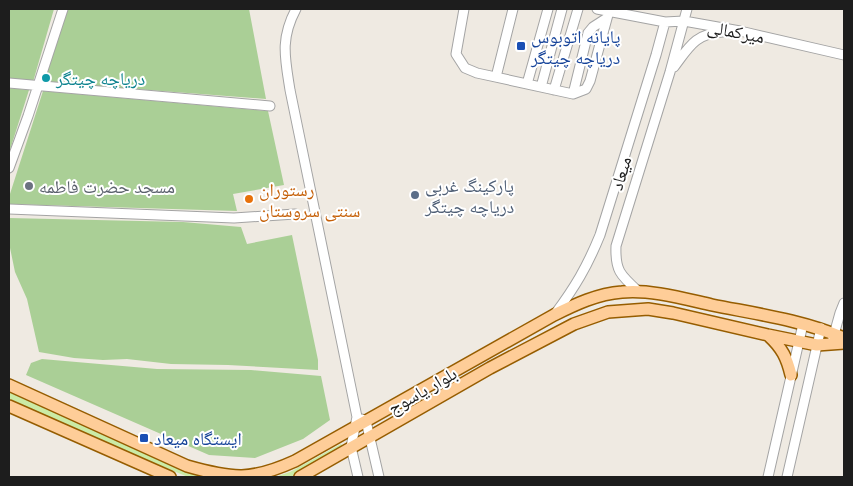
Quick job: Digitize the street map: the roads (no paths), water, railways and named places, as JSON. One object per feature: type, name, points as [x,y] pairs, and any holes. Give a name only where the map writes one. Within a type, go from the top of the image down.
[{"type":"main road","name":"بلوار یاسوج","points":[[9,385],[187,466],[228,476],[244,476],[268,472],[282,467],[554,314],[603,294],[638,291],[693,300],[821,328],[844,343]]},
{"type":"main road","name":"بلوار یاسوج","points":[[300,477],[490,368],[574,324],[608,312],[648,310],[664,312],[817,345],[837,338]]},
{"type":"main road","points":[[768,335],[780,346],[784,353],[791,376]]},
{"type":"main road","points":[[9,406],[170,477]]},
{"type":"street","points":[[9,168],[63,9]]},
{"type":"street","points":[[296,9],[289,22],[285,36],[285,55],[290,90],[359,422],[370,436],[379,477]]},
{"type":"street","points":[[464,9],[456,54],[460,63],[465,68],[477,74],[573,94],[586,89],[590,81],[608,14]]},
{"type":"street","points":[[496,77],[513,9]]},
{"type":"street","points":[[527,84],[548,9]]},
{"type":"street","points":[[541,86],[562,9]]},
{"type":"street","points":[[554,90],[578,9]]},
{"type":"street","name":"میرکمالی","points":[[597,9],[608,14],[665,22],[684,21],[740,31],[844,55]]},
{"type":"street","name":"میعاد","points":[[638,291],[622,277],[617,268],[616,246],[670,72],[687,9]]},
{"type":"street","points":[[573,94],[588,33],[608,14]]},
{"type":"street","name":"میعاد","points":[[554,314],[574,290],[600,236],[665,22]]},
{"type":"street","points":[[670,72],[686,50],[702,36],[711,32],[740,31]]},
{"type":"street","points":[[656,55],[668,56],[671,61],[670,72]]},
{"type":"street","points":[[9,83],[270,106]]},
{"type":"street","points":[[9,209],[234,218],[295,214]]},
{"type":"street","points":[[837,338],[840,314],[844,303]]},
{"type":"street","points":[[768,477],[803,324]]},
{"type":"street","points":[[787,477],[821,328]]},
{"type":"street","points":[[358,477],[351,447],[359,422]]},
{"type":"place","name":"پایانه اتوبوس دریاچه چیتگر","points":[[521,46]]},
{"type":"place","name":"دریاچه چیتگر","points":[[46,78]]},
{"type":"place","name":"مسجد حضرت فاطمه","points":[[29,186]]},
{"type":"place","name":"پارکینگ غربی دریاچه چیتگر","points":[[415,195]]},
{"type":"place","name":"رستوران سنتی سروستان","points":[[249,199]]},
{"type":"place","name":"ایستگاه میعاد","points":[[144,438]]}]
